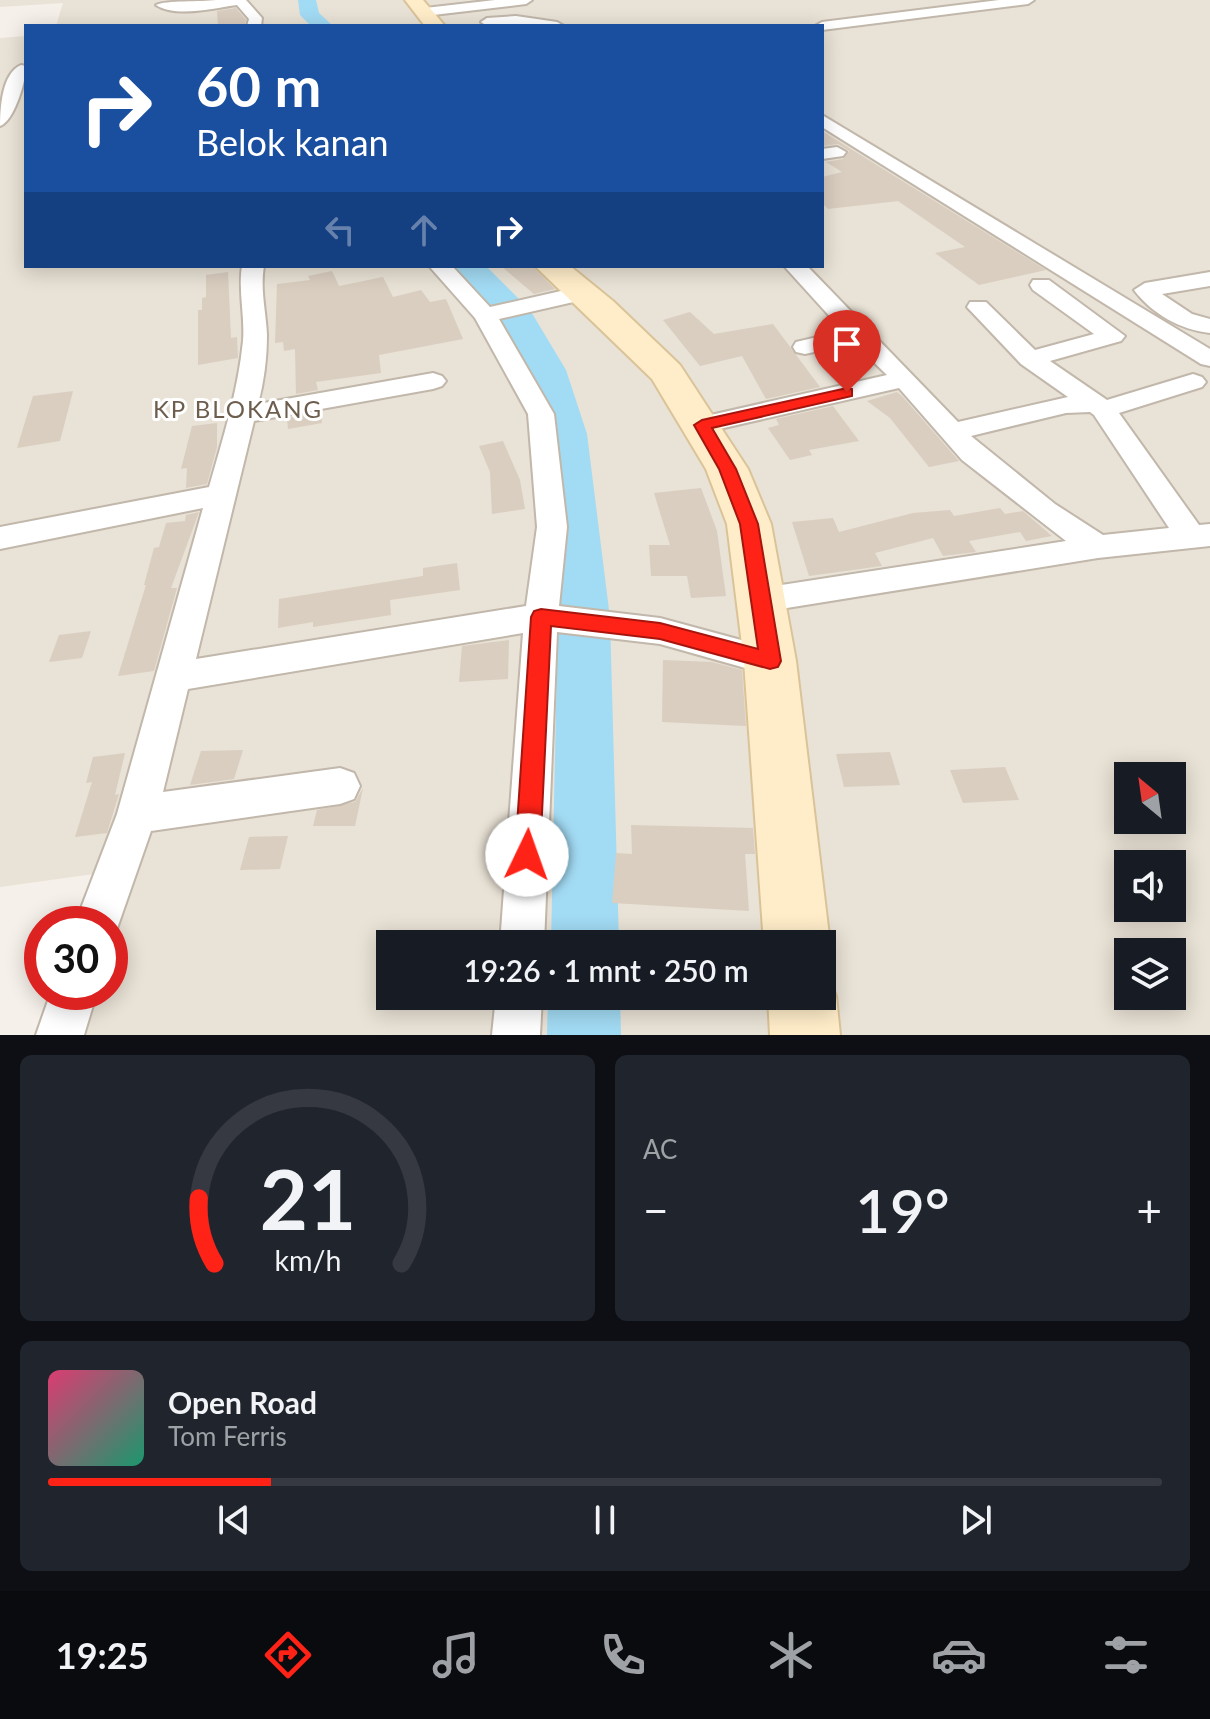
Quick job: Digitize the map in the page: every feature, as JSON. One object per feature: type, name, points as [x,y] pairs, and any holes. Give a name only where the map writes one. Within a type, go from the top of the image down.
[{"type":"main road","points":[[546,284],[583,293],[650,353],[667,373],[727,469],[749,524],[770,661],[796,930]]},
{"type":"main road","points":[[803,1010],[805,1035]]},
{"type":"street","points":[[162,5],[187,7],[239,0],[256,18],[254,24]]},
{"type":"street","points":[[427,15],[526,0]]},
{"type":"street","points":[[824,26],[1028,0]]},
{"type":"street","points":[[470,24],[506,20],[526,24]]},
{"type":"street","points":[[0,71],[24,68]]},
{"type":"street","points":[[0,121],[24,68]]},
{"type":"street","points":[[824,121],[1210,359]]},
{"type":"street","points":[[104,906],[137,814],[251,383],[255,335],[250,285],[253,268]]},
{"type":"street","points":[[442,268],[490,314],[541,414],[552,527],[554,618],[523,930]]},
{"type":"street","points":[[797,268],[983,463],[1044,511],[1098,547]]},
{"type":"street","points":[[1210,279],[1145,290],[1180,316],[1199,326],[1210,326]]},
{"type":"street","points":[[490,314],[546,284]]},
{"type":"street","points":[[1030,359],[1113,336],[1041,285]]},
{"type":"street","points":[[978,307],[1030,359],[1099,407],[1201,537]]},
{"type":"street","points":[[805,347],[859,335]]},
{"type":"street","points":[[702,425],[905,379]]},
{"type":"street","points":[[243,415],[433,381]]},
{"type":"street","points":[[951,432],[1066,405],[1099,407],[1193,382]]},
{"type":"street","points":[[0,538],[223,494]]},
{"type":"street","points":[[762,600],[1098,547],[1201,537]]},
{"type":"street","points":[[172,677],[554,618],[660,631],[770,661]]},
{"type":"street","points":[[137,814],[340,786]]},
{"type":"street","points":[[60,1035],[68,1010]]},
{"type":"street","points":[[516,1035],[518,1010]]},
{"type":"shaded area","points":[[0,0],[1210,0],[1210,1035],[51,1035],[60,1010],[128,1010],[128,906],[109,906],[108,872],[0,887],[0,38],[24,36],[24,268],[824,268],[824,24],[57,24],[63,3],[0,7]]},
{"type":"building","points":[[236,8],[246,20],[245,24],[218,24],[217,11]]},
{"type":"building","points":[[824,132],[1046,270],[979,285],[935,253],[965,247],[898,201],[828,209],[824,205],[824,176],[842,172],[826,162],[843,159],[849,151],[838,144],[824,146]]},
{"type":"building","points":[[503,268],[534,268],[555,289],[534,294]]},
{"type":"building","points":[[332,271],[339,286],[383,277],[393,297],[421,290],[430,302],[446,299],[463,339],[379,355],[381,373],[316,382],[318,390],[296,394],[295,349],[284,351],[283,342],[275,343],[277,284],[310,280],[308,276]]},
{"type":"building","points":[[228,272],[231,338],[237,337],[238,358],[198,365],[198,310],[202,310],[202,298],[206,297],[206,275]]},
{"type":"building","points":[[690,312],[714,334],[773,324],[820,387],[766,399],[742,356],[700,366],[663,320]]},
{"type":"building","points":[[73,391],[60,441],[17,448],[33,396]]},
{"type":"building","points":[[897,392],[959,461],[929,467],[890,418],[867,401]]},
{"type":"building","points":[[833,406],[859,441],[809,450],[812,455],[790,460],[768,428],[779,425],[776,419]]},
{"type":"building","points":[[321,412],[322,423],[288,429],[287,418]]},
{"type":"building","points":[[217,423],[217,447],[207,484],[186,488],[187,468],[181,469],[192,426]]},
{"type":"building","points":[[503,441],[520,480],[525,509],[492,514],[490,472],[479,446]]},
{"type":"building","points":[[701,488],[717,531],[726,596],[691,598],[687,576],[651,576],[649,545],[670,545],[654,493]]},
{"type":"building","points":[[1000,508],[1005,514],[1023,511],[1052,536],[1026,541],[1020,532],[969,541],[976,552],[943,556],[933,538],[875,553],[882,566],[809,576],[792,522],[833,518],[839,532],[913,513],[950,510],[954,516]]},
{"type":"building","points":[[199,512],[171,588],[177,588],[154,671],[118,676],[154,548],[159,547],[166,523],[185,521],[186,515]]},
{"type":"building","points":[[457,563],[460,590],[390,600],[391,615],[313,627],[313,622],[278,628],[279,599],[423,576],[423,568]]},
{"type":"building","points":[[91,631],[82,658],[49,662],[59,635]]},
{"type":"building","points":[[509,640],[508,679],[459,682],[462,646]]},
{"type":"building","points":[[663,660],[712,662],[742,670],[746,726],[662,722]]},
{"type":"building","points":[[243,750],[234,779],[190,785],[201,751]]},
{"type":"building","points":[[890,752],[900,785],[844,787],[836,754]]},
{"type":"building","points":[[125,753],[115,795],[119,794],[107,833],[75,837],[92,782],[86,783],[93,757]]},
{"type":"building","points":[[1005,767],[1019,800],[963,803],[950,770]]},
{"type":"building","points":[[363,788],[355,826],[313,826],[317,810],[355,802]]},
{"type":"building","points":[[631,825],[753,828],[755,854],[745,854],[749,911],[612,903],[616,853],[632,854]]},
{"type":"building","points":[[288,836],[280,869],[240,870],[249,837]]},
{"type":"waterway","points":[[307,0],[310,15],[321,24]]},
{"type":"waterway","points":[[470,268],[517,318],[547,370],[566,434],[584,618],[585,930]]},
{"type":"waterway","points":[[584,1010],[584,1035]]},
{"type":"district","name":"KP BLOKANG","points":[[238,408]]},
{"type":"route","points":[[527,855],[541,617],[660,631],[770,661],[749,524],[727,469],[702,425],[847,392]]}]
